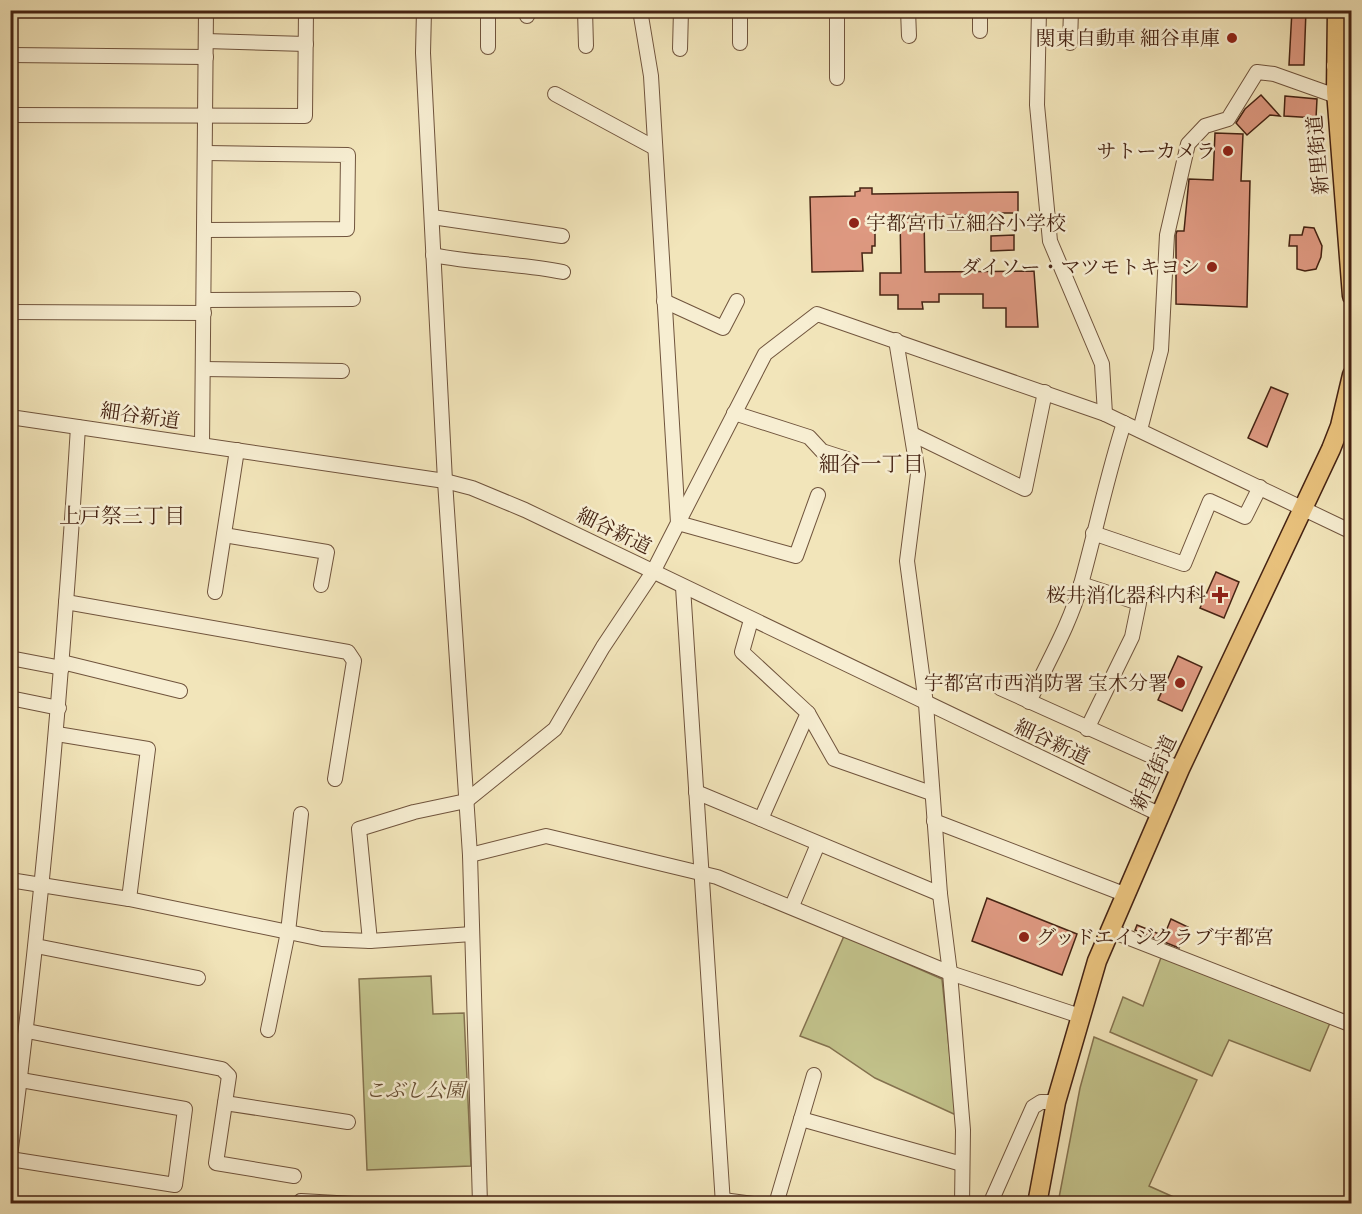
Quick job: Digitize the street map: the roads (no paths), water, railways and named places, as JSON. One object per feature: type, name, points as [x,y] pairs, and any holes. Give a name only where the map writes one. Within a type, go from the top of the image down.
[{"type":"main road","name":"新里街道","points":[[1336,10],[1343,67],[1336,96],[1347,161],[1352,296]]},
{"type":"main road","name":"新里街道","points":[[1037,1203],[1056,1102],[1080,1016],[1109,930],[1180,769],[1340,426],[1352,375]]},
{"type":"street","points":[[202,445],[206,10]]},
{"type":"street","points":[[10,115],[305,116],[306,10]]},
{"type":"street","points":[[424,10],[423,53],[445,482],[470,855],[480,1203]]},
{"type":"street","points":[[488,10],[488,47]]},
{"type":"street","points":[[585,10],[586,46]]},
{"type":"street","points":[[640,10],[651,76],[678,523]]},
{"type":"street","points":[[680,49],[681,10]]},
{"type":"street","points":[[740,10],[740,43]]},
{"type":"street","points":[[837,10],[837,78]]},
{"type":"street","points":[[908,10],[909,36]]},
{"type":"street","points":[[980,10],[980,31]]},
{"type":"street","points":[[1040,10],[1037,105],[1050,241],[1102,364],[1105,414]]},
{"type":"street","points":[[1070,43],[1071,10]]},
{"type":"street","points":[[206,41],[306,44]]},
{"type":"street","points":[[10,56],[206,57]]},
{"type":"street","points":[[1140,430],[1161,350],[1167,235],[1188,144],[1205,126],[1228,119],[1257,72],[1274,74],[1336,96]]},
{"type":"street","points":[[555,94],[655,148]]},
{"type":"street","points":[[205,230],[347,229],[348,218],[348,154],[206,153]]},
{"type":"street","points":[[432,217],[562,236]]},
{"type":"street","points":[[434,255],[531,265],[563,272]]},
{"type":"street","points":[[10,312],[353,299]]},
{"type":"street","points":[[664,301],[723,328],[737,301]]},
{"type":"street","points":[[370,940],[359,829],[414,812],[466,801],[555,729],[603,647],[653,572],[765,354],[817,314],[1105,414],[1352,532]]},
{"type":"street","points":[[896,340],[918,474],[907,561],[926,704],[940,894],[950,973],[963,1130],[962,1203]]},
{"type":"street","points":[[203,369],[342,371]]},
{"type":"street","points":[[912,434],[1025,489],[1045,392]]},
{"type":"street","points":[[734,413],[809,437],[822,451],[850,460]]},
{"type":"street","name":"細谷新道","points":[[10,417],[445,482],[499,498],[1160,814]]},
{"type":"street","points":[[1029,702],[1070,616],[1081,584],[1124,423]]},
{"type":"street","points":[[21,1080],[185,1108],[175,1185],[10,1158],[43,886],[59,708],[78,427]]},
{"type":"street","points":[[215,592],[237,450]]},
{"type":"street","points":[[1093,533],[1184,564],[1210,501],[1245,517],[1260,487]]},
{"type":"street","points":[[678,523],[796,556],[818,495]]},
{"type":"street","points":[[224,535],[327,552],[321,585]]},
{"type":"street","points":[[1081,584],[1139,603],[1132,637],[1087,729]]},
{"type":"street","points":[[683,587],[723,1202],[753,1203]]},
{"type":"street","points":[[66,602],[348,652],[354,661],[335,779]]},
{"type":"street","points":[[751,620],[742,652],[808,713],[834,759],[931,793]]},
{"type":"street","points":[[10,658],[62,665],[180,691]]},
{"type":"street","points":[[1000,688],[1180,769]]},
{"type":"street","points":[[10,698],[59,708]]},
{"type":"street","points":[[761,819],[808,713]]},
{"type":"street","points":[[57,734],[148,749],[129,899]]},
{"type":"street","points":[[696,792],[940,894]]},
{"type":"street","points":[[268,1030],[288,932],[301,814]]},
{"type":"street","points":[[934,821],[1124,894]]},
{"type":"street","points":[[470,855],[546,836],[702,873],[792,906],[950,973],[977,979],[1080,1016]]},
{"type":"street","points":[[792,906],[818,844]]},
{"type":"street","points":[[10,880],[129,899],[322,939],[370,940],[472,934]]},
{"type":"street","points":[[1109,930],[1352,1025]]},
{"type":"street","points":[[36,946],[198,978]]},
{"type":"street","points":[[27,1031],[222,1069],[229,1076],[216,1163],[294,1176]]},
{"type":"street","points":[[776,1203],[814,1075]]},
{"type":"street","points":[[990,1203],[1033,1107],[1041,1102],[1056,1102]]},
{"type":"street","points":[[225,1103],[348,1122]]},
{"type":"street","points":[[801,1119],[962,1164]]},
{"type":"street","points":[[300,1203],[354,1203]]},
{"type":"place","name":"関東自動車 細谷車庫","points":[[1232,38]]},
{"type":"place","name":"サトーカメラ","points":[[1228,151]]},
{"type":"place","name":"宇都宮市立細谷小学校","points":[[854,223]]},
{"type":"place","name":"ダイソー・マツモトキヨシ","points":[[1212,267]]},
{"type":"place","name":"桜井消化器科内科","points":[[1220,595]]},
{"type":"place","name":"宇都宮市西消防署 宝木分署","points":[[1180,683]]},
{"type":"place","name":"グッドエイジクラブ宇都宮","points":[[1024,937]]},
{"type":"district","name":"細谷一丁目","points":[[871,464]]},
{"type":"district","name":"上戸祭三丁目","points":[[122,516]]},
{"type":"park label","name":"こぶし公園","points":[[415,1090]]}]
